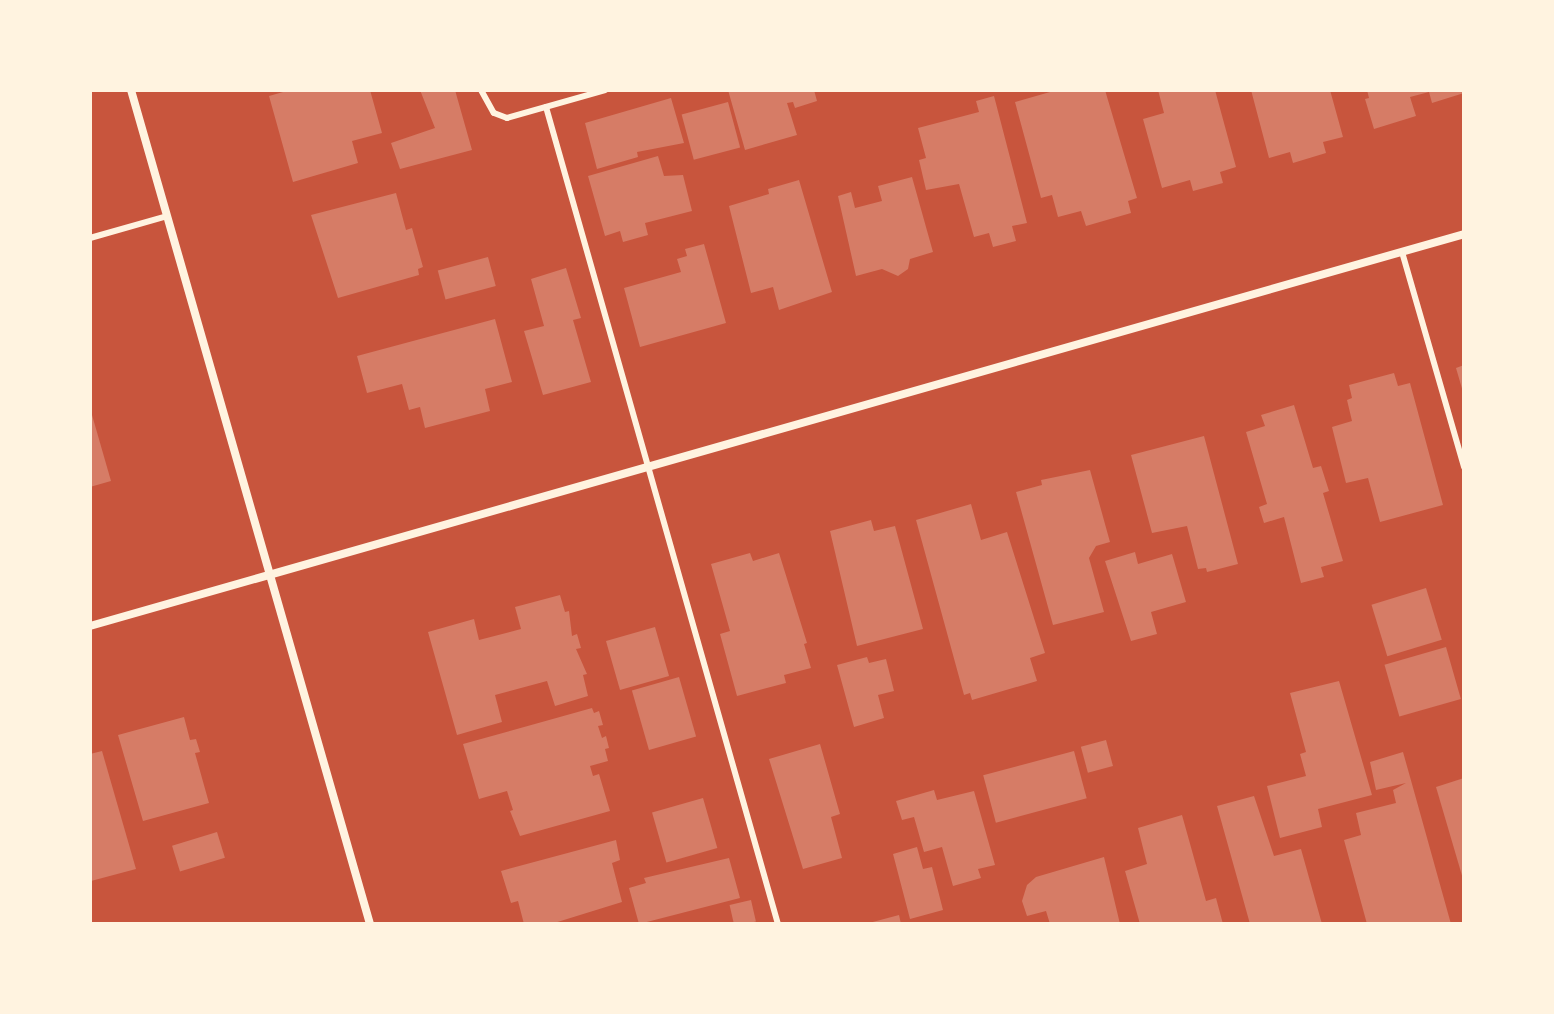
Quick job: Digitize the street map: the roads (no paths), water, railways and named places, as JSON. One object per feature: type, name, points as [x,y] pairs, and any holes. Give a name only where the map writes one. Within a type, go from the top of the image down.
[{"type":"street","points":[[131,90],[370,924]]},
{"type":"street","points":[[90,626],[1464,234]]},
{"type":"lane","points":[[481,90],[494,113],[507,118],[605,90]]},
{"type":"lane","points":[[546,107],[778,924]]},
{"type":"lane","points":[[90,238],[167,216]]},
{"type":"lane","points":[[1402,252],[1464,467]]}]
